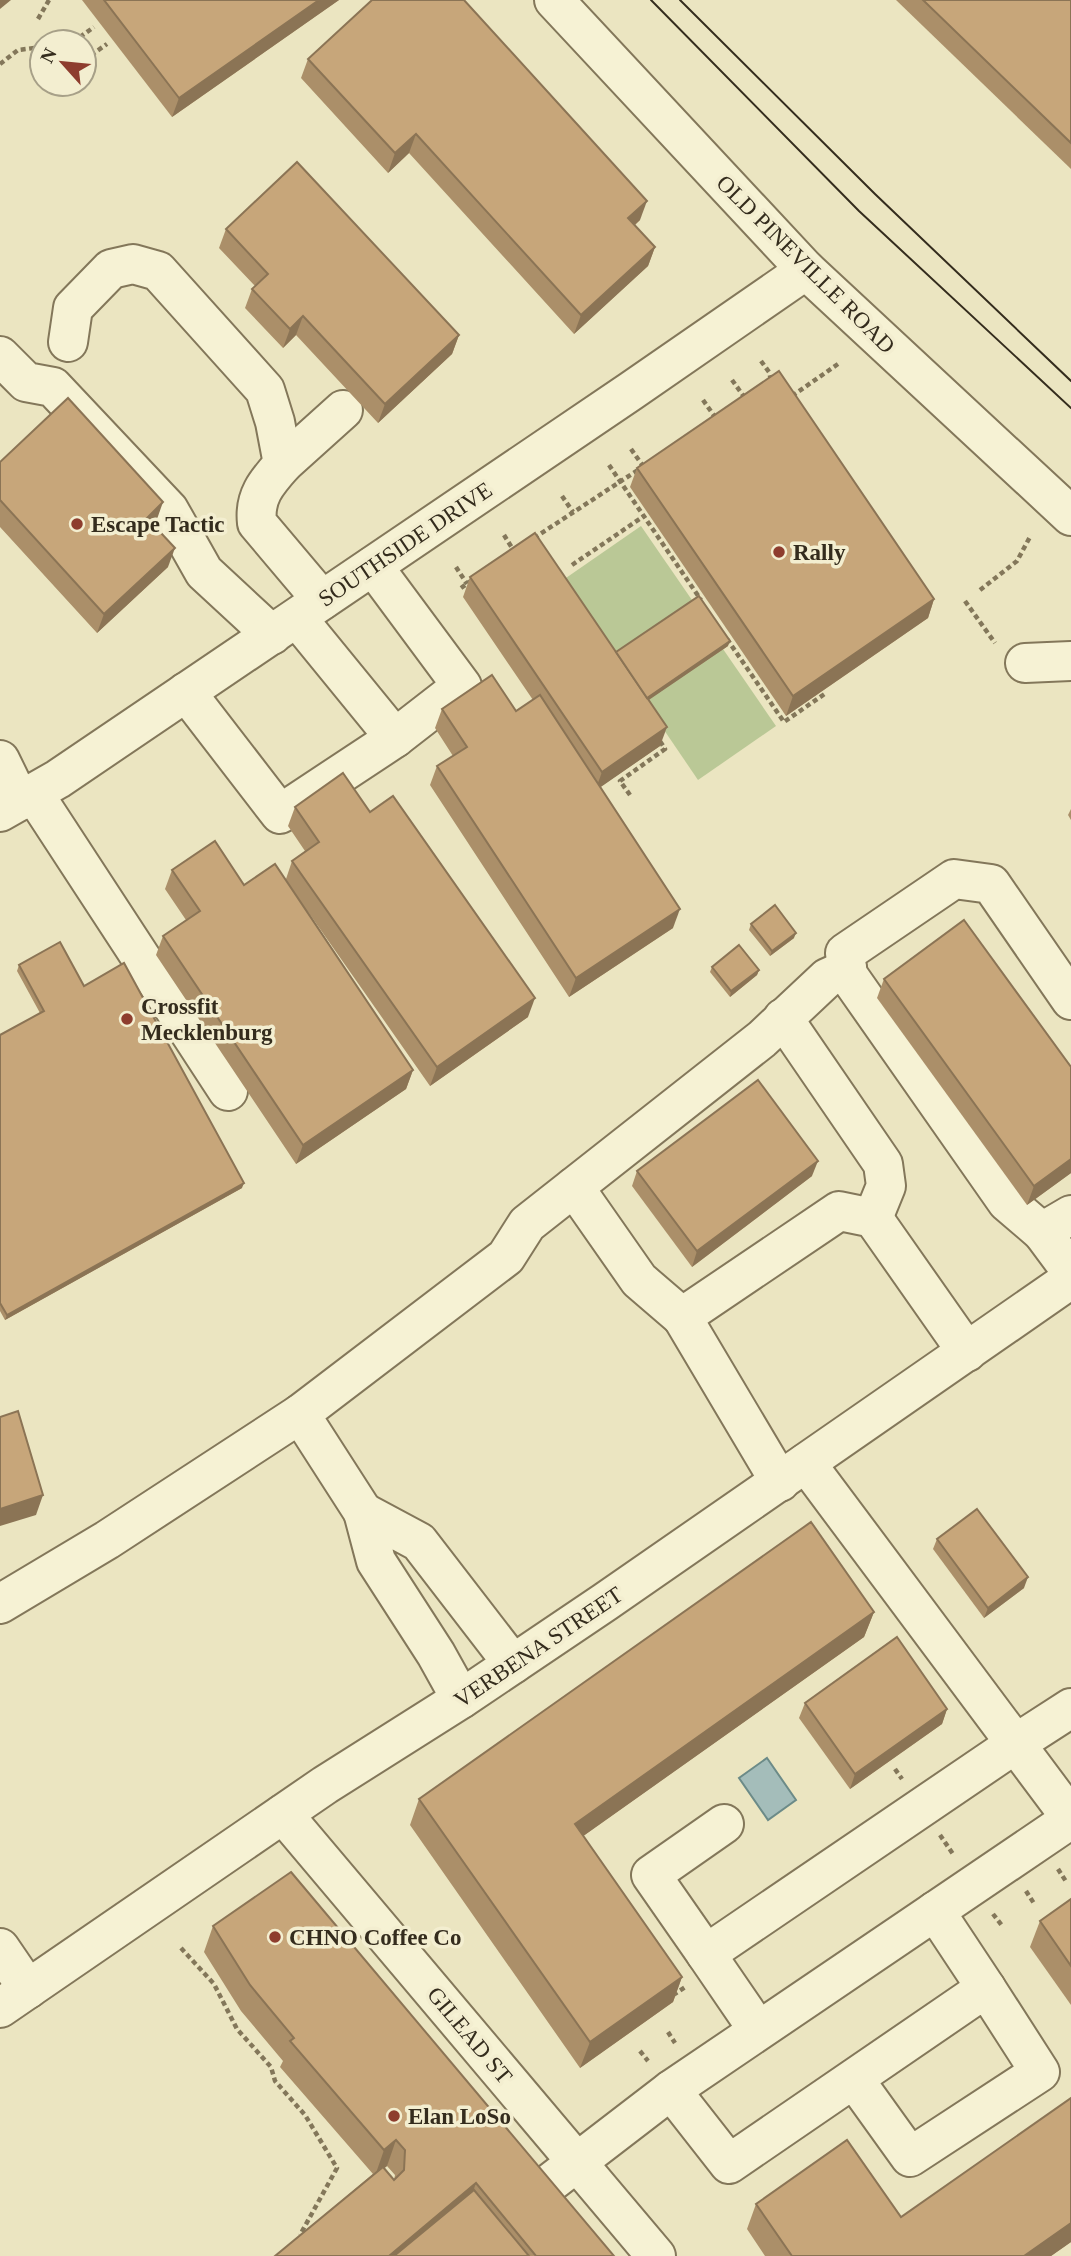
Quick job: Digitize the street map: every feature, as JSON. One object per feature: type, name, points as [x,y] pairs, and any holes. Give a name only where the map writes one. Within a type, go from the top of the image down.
[{"type":"street","name":"OLD PINEVILLE ROAD","points":[[554,0],[806,270],[1071,516]]},
{"type":"street","points":[[68,342],[73,307],[111,269],[133,264],[158,271],[265,390],[275,422],[283,464]]},
{"type":"street","name":"SOUTHSIDE DRIVE","points":[[18,802],[297,618],[806,270]]},
{"type":"street","points":[[0,356],[26,382],[53,387],[169,510],[204,572],[297,618]]},
{"type":"street","points":[[343,411],[283,464],[261,489],[255,509],[257,523],[297,618],[395,738]]},
{"type":"street","points":[[186,692],[280,814],[395,738],[462,686],[373,566]]},
{"type":"street","points":[[1013,658],[1071,661]]},
{"type":"street","points":[[0,760],[18,802],[228,1091]]},
{"type":"street","points":[[1071,1000],[991,884],[954,879],[845,953],[848,975],[1007,1202],[1057,1223],[1071,1271]]},
{"type":"street","points":[[0,1604],[107,1540],[300,1414],[506,1257],[527,1224],[762,1038],[827,978],[847,969]]},
{"type":"street","points":[[783,1018],[883,1164],[886,1186],[873,1218]]},
{"type":"street","points":[[533,2196],[671,2090],[1071,1819],[1015,1744],[793,1473],[682,1317],[639,1280],[574,1187]]},
{"type":"street","points":[[682,1317],[839,1211],[873,1218],[967,1352]]},
{"type":"street","name":"VERBENA STREET","points":[[14,1998],[283,1814],[513,1664],[1071,1279]]},
{"type":"street","points":[[300,1414],[363,1512],[376,1562],[436,1654],[461,1699]]},
{"type":"street","points":[[363,1512],[419,1542],[513,1664]]},
{"type":"street","points":[[705,1954],[1071,1708]]},
{"type":"street","name":"GILEAD ST","points":[[283,1814],[656,2256]]},
{"type":"street","points":[[724,1824],[651,1875],[758,2030]]},
{"type":"street","points":[[854,2079],[910,2157],[1040,2072],[935,1911]]},
{"type":"street","points":[[0,1948],[14,1998]]},
{"type":"street","points":[[671,2090],[729,2164],[986,1988]]},
{"type":"path","points":[[38,19],[47,1]]},
{"type":"path","points":[[98,50],[107,44]]},
{"type":"path","points":[[0,64],[18,50],[28,49]]},
{"type":"path","points":[[761,361],[778,390]]},
{"type":"path","points":[[785,400],[838,364]]},
{"type":"path","points":[[732,380],[745,398]]},
{"type":"path","points":[[762,386],[771,380]]},
{"type":"path","points":[[735,404],[754,392]]},
{"type":"path","points":[[703,400],[715,417]]},
{"type":"path","points":[[705,424],[725,411]]},
{"type":"path","points":[[631,449],[643,466]]},
{"type":"path","points":[[527,543],[653,459]]},
{"type":"path","points":[[609,465],[708,611]]},
{"type":"path","points":[[562,496],[573,512]]},
{"type":"path","points":[[572,565],[643,516]]},
{"type":"path","points":[[504,535],[515,551]]},
{"type":"path","points":[[980,590],[1017,561],[1031,535]]},
{"type":"path","points":[[505,558],[521,547]]},
{"type":"path","points":[[456,567],[467,584]]},
{"type":"path","points":[[461,588],[477,577]]},
{"type":"path","points":[[965,601],[1013,658]]},
{"type":"path","points":[[723,633],[784,722],[826,693]]},
{"type":"path","points":[[630,795],[620,781],[665,749],[651,728]]},
{"type":"path","points":[[895,1769],[1003,1927]]},
{"type":"path","points":[[181,1948],[214,1984],[237,2029],[271,2067],[275,2081],[305,2115],[337,2168],[304,2232],[295,2240]]},
{"type":"green space","points":[[641,526],[694,603],[615,657],[563,580]]},
{"type":"green space","points":[[723,649],[776,726],[698,780],[645,702]]},
{"type":"water","points":[[767,1758],[796,1800],[768,1820],[739,1778]]},
{"type":"building","points":[[104,0],[319,0],[179,98]]},
{"type":"building","points":[[372,0],[464,0],[647,201],[628,218],[655,247],[581,315],[416,134],[395,153],[308,59]]},
{"type":"building","points":[[923,0],[1071,0],[1071,143]]},
{"type":"building","points":[[297,162],[459,335],[385,404],[303,316],[290,329],[252,289],[268,274],[226,229]]},
{"type":"building","name":"Rally","points":[[779,371],[934,599],[793,696],[637,468]]},
{"type":"building","name":"Escape Tactic","points":[[68,398],[163,502],[147,518],[175,548],[104,614],[0,500],[0,462]]},
{"type":"building","points":[[535,533],[667,727],[602,772],[470,577]]},
{"type":"building","points":[[699,596],[730,641],[647,698],[616,652]]},
{"type":"building","points":[[492,675],[516,711],[540,695],[680,909],[576,978],[437,766],[467,747],[442,709]]},
{"type":"building","points":[[343,773],[370,812],[393,796],[535,998],[437,1067],[292,861],[319,842],[295,807]]},
{"type":"building","points":[[215,841],[244,885],[275,864],[413,1070],[303,1145],[163,936],[200,911],[172,870]]},
{"type":"building","points":[[775,905],[796,933],[772,951],[751,924]]},
{"type":"building","points":[[964,920],[1071,1067],[1071,1159],[1034,1186],[884,979]]},
{"type":"building","points":[[60,942],[84,986],[124,963],[244,1183],[7,1315],[0,1303],[0,1035],[44,1011],[19,965]]},
{"type":"building","points":[[739,945],[759,970],[731,991],[712,967]]},
{"type":"building","points":[[758,1080],[818,1161],[697,1251],[637,1171]]},
{"type":"building","points":[[18,1411],[43,1495],[0,1509],[0,1417]]},
{"type":"building","points":[[977,1509],[1028,1577],[988,1608],[937,1539]]},
{"type":"building","points":[[811,1522],[874,1612],[575,1824],[682,1977],[590,2042],[419,1799]]},
{"type":"building","points":[[897,1637],[947,1709],[855,1774],[805,1703]]},
{"type":"building","name":"Elan LoSo","points":[[291,1872],[614,2256],[536,2256],[476,2183],[389,2256],[275,2256],[383,2167],[394,2180],[404,2170],[405,2150],[396,2140],[384,2150],[290,2041],[294,2038],[250,1985],[213,1926]]},
{"type":"building","points":[[1071,1899],[1071,1966],[1040,1921]]},
{"type":"building","points":[[1071,2098],[1071,2223],[1024,2256],[792,2256],[756,2204],[847,2140],[901,2217]]},
{"type":"building","points":[[474,2190],[529,2256],[394,2256]]},
{"type":"tram line","points":[[651,0],[859,211],[1071,408]]},
{"type":"tram line","points":[[680,0],[875,194],[1071,381]]},
{"type":"place","name":"Escape Tactic","points":[[77,524]]},
{"type":"place","name":"Rally","points":[[779,552]]},
{"type":"place","name":"Crossfit Mecklenburg","points":[[127,1019]]},
{"type":"place","name":"CHNO Coffee Co","points":[[275,1937]]},
{"type":"place","name":"Elan LoSo","points":[[394,2116]]}]
